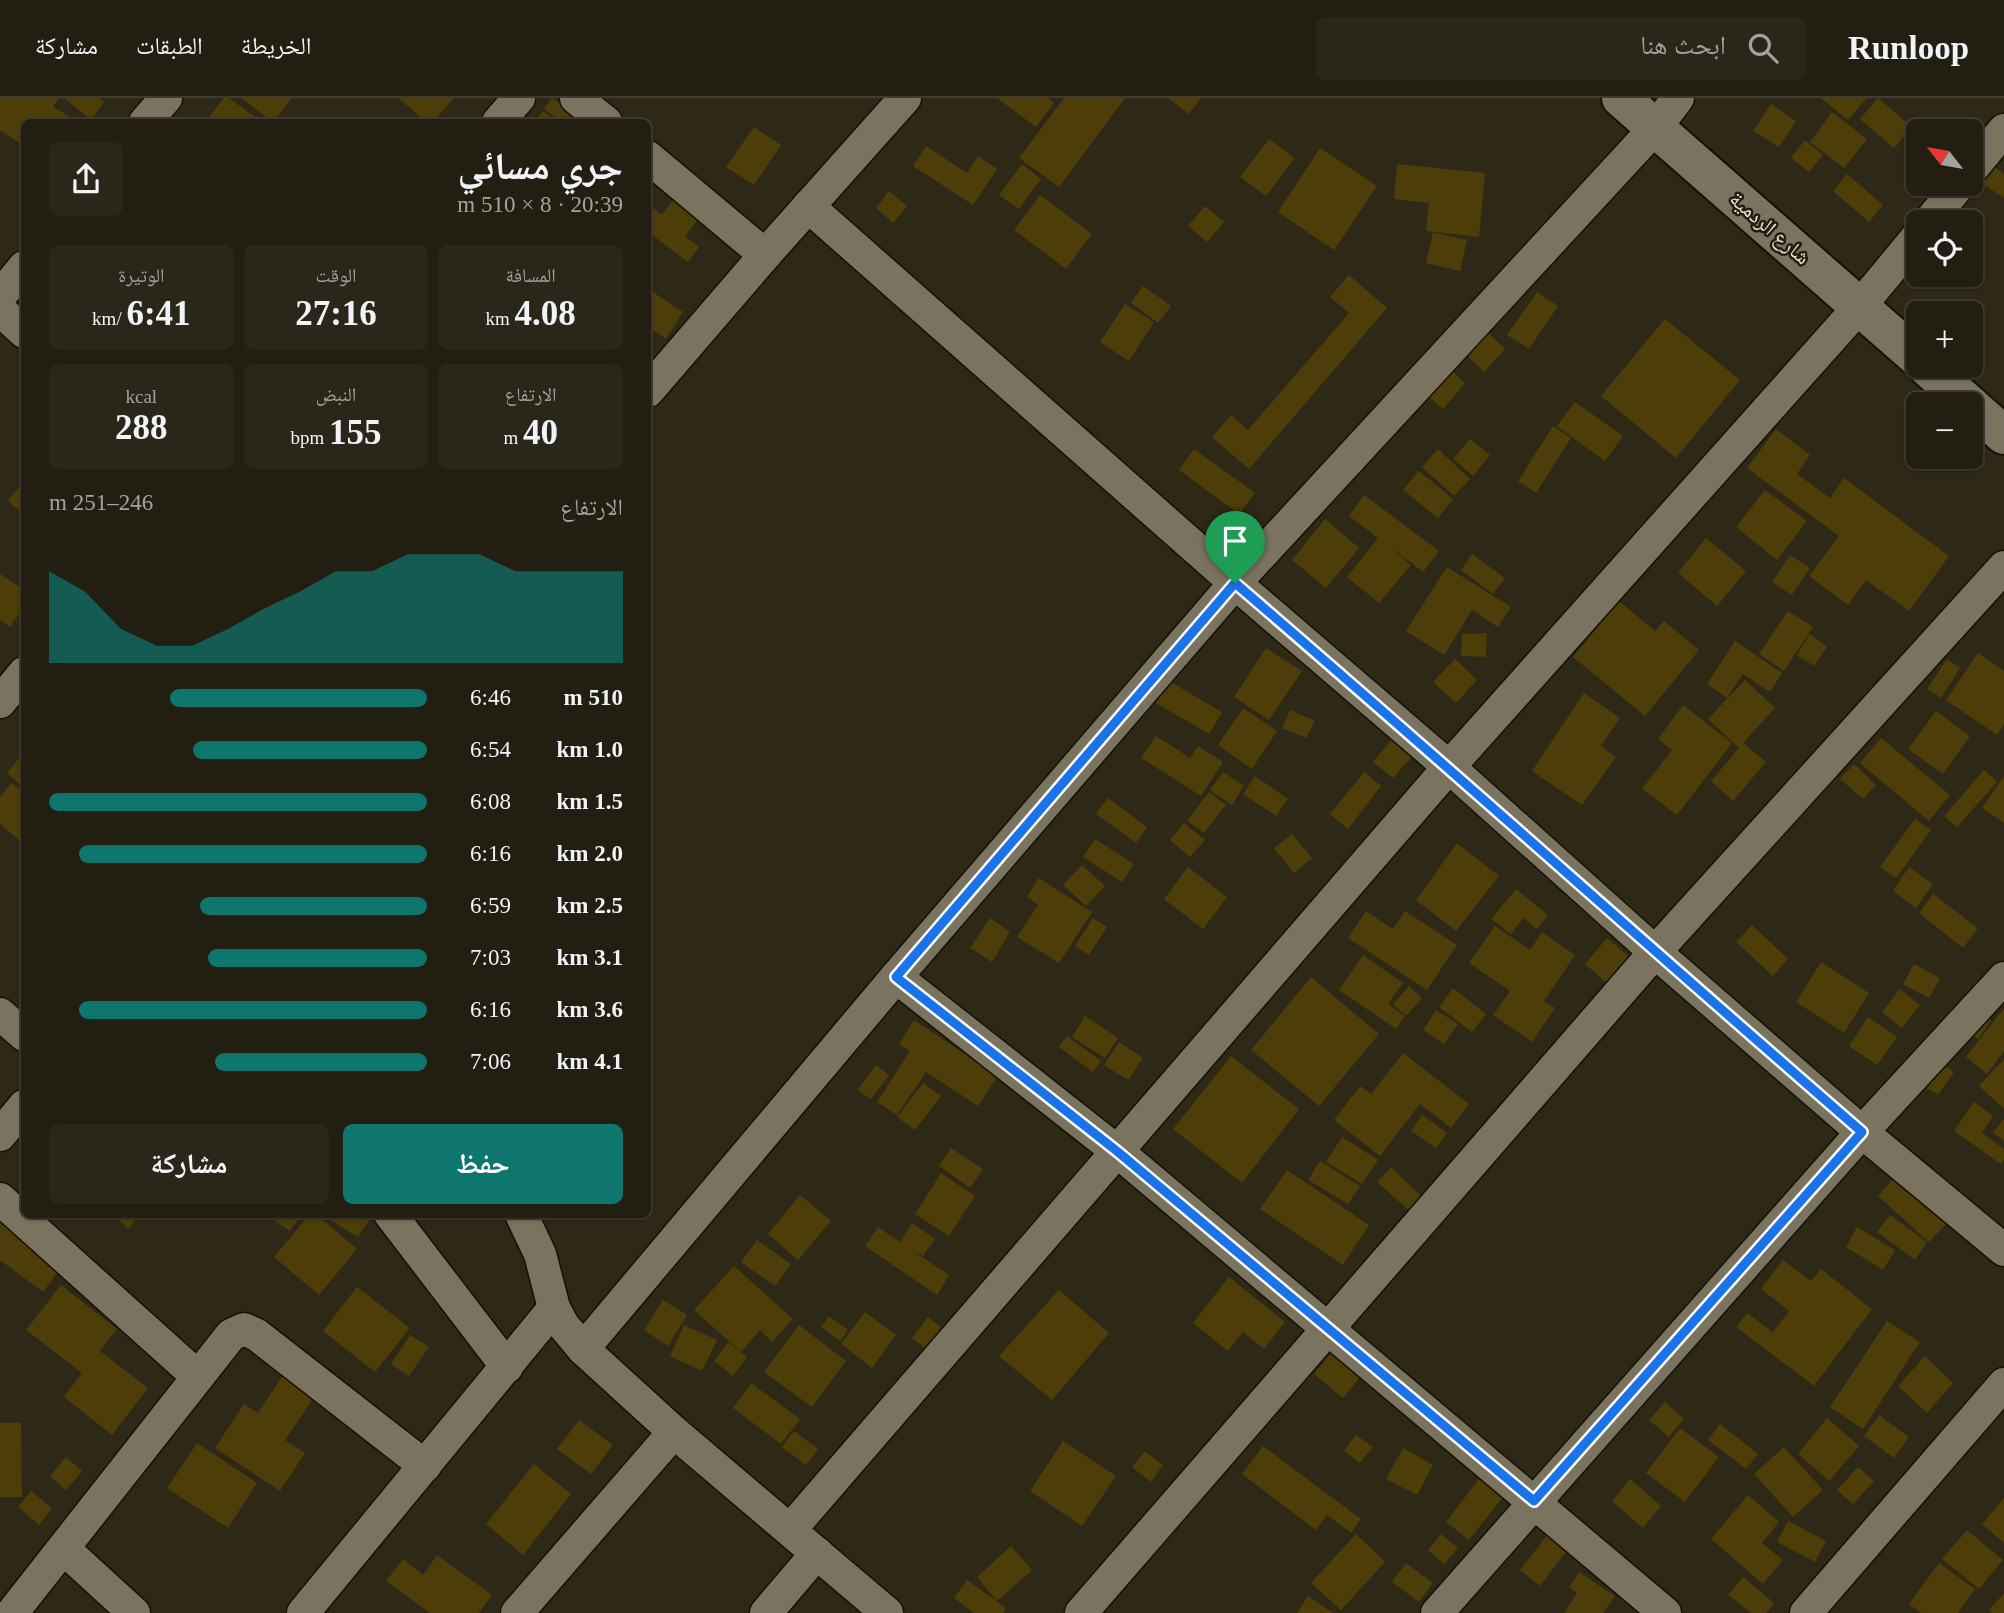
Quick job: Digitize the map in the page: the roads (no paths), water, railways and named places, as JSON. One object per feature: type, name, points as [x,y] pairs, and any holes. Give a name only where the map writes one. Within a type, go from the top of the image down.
[{"type":"street","points":[[148,119],[166,98]]},
{"type":"street","points":[[501,119],[519,98]]},
{"type":"street","points":[[576,98],[602,119]]},
{"type":"street","points":[[651,388],[905,98]]},
{"type":"street","name":"شارع الردمية","points":[[1621,98],[1667,113],[1860,306],[1906,347]]},
{"type":"street","points":[[583,1349],[896,977],[1235,583],[1667,113]]},
{"type":"street","points":[[1983,156],[2004,130]]},
{"type":"street","points":[[651,160],[765,255]]},
{"type":"street","points":[[1939,210],[1950,196]]},
{"type":"street","points":[[808,206],[1235,583],[1449,767],[1655,952],[1862,1132],[2004,1250]]},
{"type":"street","points":[[790,1530],[1449,767],[1860,306],[1906,250]]},
{"type":"street","points":[[0,296],[21,271]]},
{"type":"street","points":[[0,310],[21,329]]},
{"type":"street","points":[[1940,378],[1955,392]]},
{"type":"street","points":[[1983,417],[2004,436]]},
{"type":"street","points":[[1081,1613],[1655,952],[2004,567]]},
{"type":"street","points":[[0,702],[21,677]]},
{"type":"street","points":[[896,977],[1118,1152],[1665,1613]]},
{"type":"street","points":[[1437,1613],[1862,1132],[2004,978]]},
{"type":"street","points":[[0,1014],[21,1032]]},
{"type":"street","points":[[0,1135],[21,1110]]},
{"type":"street","points":[[0,1199],[21,1218]]},
{"type":"street","points":[[21,1218],[197,1376]]},
{"type":"street","points":[[393,1218],[507,1367]]},
{"type":"street","points":[[523,1218],[540,1254],[554,1308],[563,1325],[583,1349],[674,1432],[887,1613]]},
{"type":"street","points":[[308,1611],[554,1308]]},
{"type":"street","points":[[12,1613],[197,1376],[231,1335],[244,1329],[257,1335],[425,1466]]},
{"type":"street","points":[[1806,1613],[2004,1384]]},
{"type":"street","points":[[528,1609],[674,1432]]},
{"type":"street","points":[[64,1549],[134,1613]]},
{"type":"street","points":[[766,1613],[817,1553]]}]
